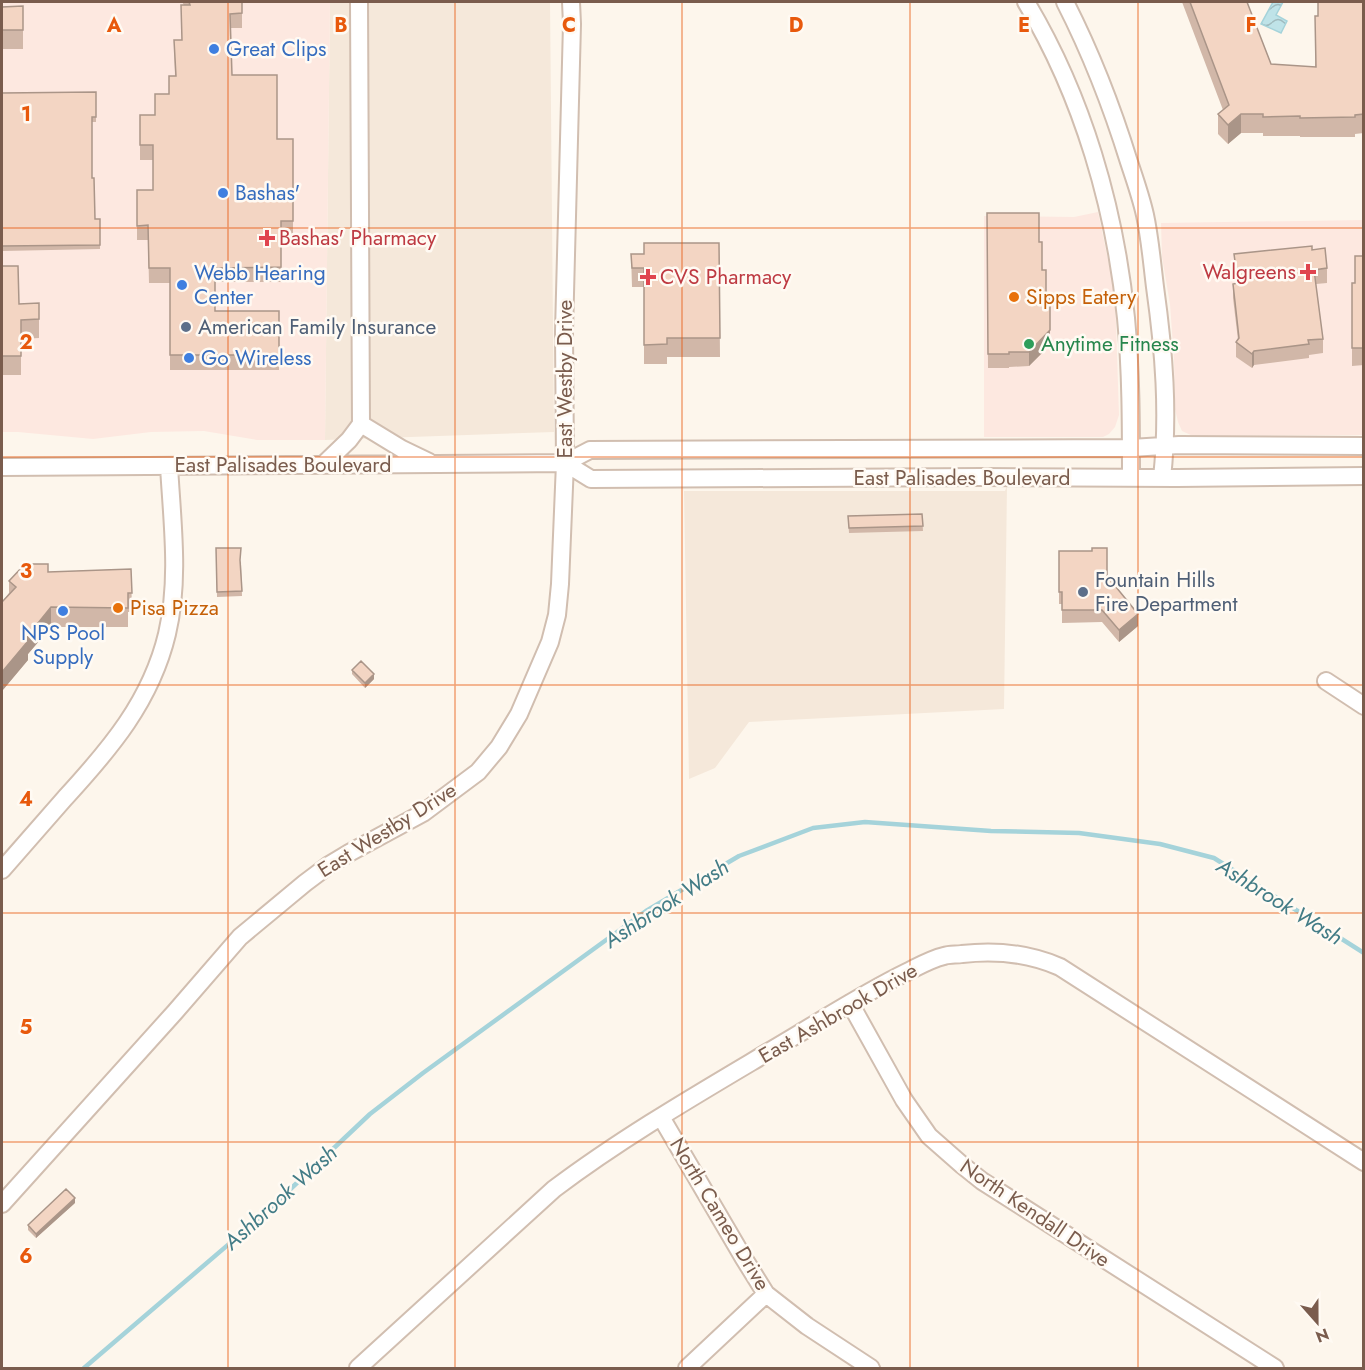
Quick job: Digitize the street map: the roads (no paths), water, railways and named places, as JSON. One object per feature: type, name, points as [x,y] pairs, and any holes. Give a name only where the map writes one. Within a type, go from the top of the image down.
[{"type":"street","points":[[323,465],[349,440],[361,424],[359,2]]},
{"type":"street","name":"East Westby Drive","points":[[2,1204],[240,937],[329,865],[423,813],[478,772],[499,747],[519,714],[550,642],[558,615],[565,463],[564,332],[571,2]]},
{"type":"street","points":[[1026,2],[1064,77],[1088,136],[1113,231],[1126,317],[1131,478]]},
{"type":"street","points":[[1065,2],[1089,51],[1109,101],[1125,146],[1144,213],[1163,347],[1166,446],[1162,478]]},
{"type":"street","points":[[361,424],[402,449],[434,464]]},
{"type":"street","name":"East Palisades Boulevard","points":[[2,467],[565,463],[590,450],[1364,446]]},
{"type":"street","name":"East Palisades Boulevard","points":[[565,463],[591,479],[1364,476]]},
{"type":"street","points":[[2,870],[102,757],[132,717],[144,696],[167,634],[171,604],[174,569],[169,466]]},
{"type":"street","points":[[1326,681],[1364,706]]},
{"type":"street","name":"East Ashbrook Drive","points":[[358,1368],[554,1190],[587,1164],[850,1003],[933,959],[947,955],[984,952],[1023,955],[1060,967],[1364,1162]]},
{"type":"street","name":"North Kendall Drive","points":[[850,1003],[904,1100],[930,1136],[962,1166],[1275,1368]]},
{"type":"street","name":"North Cameo Drive","points":[[661,1117],[766,1294],[807,1326],[871,1368]]},
{"type":"street","points":[[687,1368],[766,1294]]},
{"type":"water","points":[[1273,2],[1283,2],[1276,15],[1287,21],[1281,33],[1261,24]]},
{"type":"waterway","name":"Ashbrook Wash","points":[[84,1368],[264,1214],[370,1114],[423,1073],[646,911],[739,856],[813,828],[865,822],[991,831],[1079,833],[1160,844],[1214,858],[1364,953]]},
{"type":"place","name":"Great Clips","points":[[214,49]]},
{"type":"place","name":"Bashas'","points":[[223,193]]},
{"type":"place","name":"Bashas' Pharmacy","points":[[267,238]]},
{"type":"place","name":"Walgreens","points":[[1308,272]]},
{"type":"place","name":"CVS Pharmacy","points":[[648,277]]},
{"type":"place","name":"Webb Hearing Center","points":[[182,285]]},
{"type":"place","name":"Sipps Eatery","points":[[1014,297]]},
{"type":"place","name":"American Family Insurance","points":[[186,327]]},
{"type":"place","name":"Anytime Fitness","points":[[1029,344]]},
{"type":"place","name":"Go Wireless","points":[[189,358]]},
{"type":"place","name":"Fountain Hills Fire Department","points":[[1083,592]]},
{"type":"place","name":"Pisa Pizza","points":[[118,608]]},
{"type":"place","name":"NPS Pool Supply","points":[[63,611]]}]
